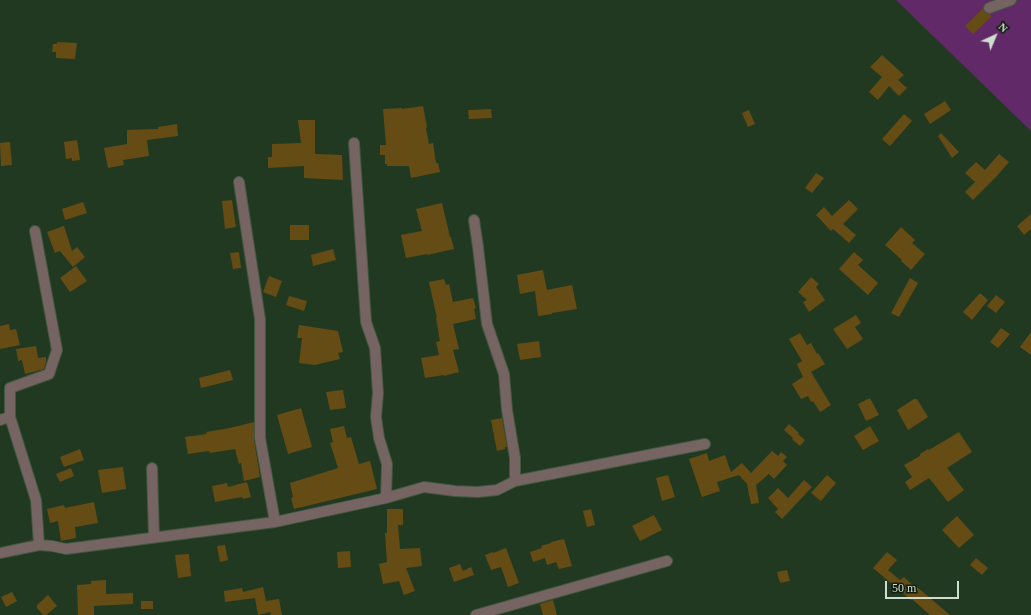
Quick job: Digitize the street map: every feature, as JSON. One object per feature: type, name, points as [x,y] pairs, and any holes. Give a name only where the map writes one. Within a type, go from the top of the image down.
[{"type":"street","points":[[989,8],[1011,0]]},
{"type":"street","points":[[354,143],[366,322],[375,348],[378,393],[376,416],[379,438],[387,464],[386,498]]},
{"type":"street","points":[[240,182],[260,319],[260,438],[275,522]]},
{"type":"street","points":[[474,220],[487,324],[504,374],[507,410],[515,458],[515,481]]},
{"type":"street","points":[[35,231],[57,350],[49,374],[10,388],[10,417],[36,500],[39,545]]},
{"type":"street","points":[[0,420],[10,417]]},
{"type":"street","points":[[0,553],[39,545],[66,549],[275,522],[386,498],[424,487],[478,492],[497,490],[515,481],[705,444]]},
{"type":"street","points":[[152,468],[154,538]]},
{"type":"street","points":[[476,615],[667,561]]},
{"type":"shaded area","points":[[896,0],[1031,0],[1031,131]]},
{"type":"building","points":[[983,8],[985,13],[992,16],[973,34],[965,26]]},
{"type":"building","points":[[57,42],[77,43],[75,59],[56,58],[56,52],[52,52],[53,44],[57,44]]},
{"type":"building","points":[[882,55],[904,75],[898,80],[907,88],[899,96],[889,86],[878,100],[869,92],[882,77],[870,67]]},
{"type":"building","points":[[945,101],[951,110],[930,124],[924,114]]},
{"type":"building","points":[[423,106],[429,144],[433,143],[436,163],[438,163],[440,172],[411,178],[409,166],[387,166],[387,164],[385,164],[385,155],[380,155],[380,145],[386,145],[383,109],[402,109]]},
{"type":"building","points":[[491,109],[492,118],[469,119],[468,110]]},
{"type":"building","points":[[749,110],[755,124],[748,127],[742,113]]},
{"type":"building","points":[[904,114],[912,121],[890,146],[882,139]]},
{"type":"building","points":[[298,120],[315,120],[315,154],[342,155],[343,180],[304,178],[304,166],[268,168],[268,157],[272,157],[272,144],[301,143]]},
{"type":"building","points":[[177,124],[178,136],[147,140],[149,156],[123,160],[124,165],[108,168],[104,148],[127,144],[127,130],[158,129],[158,127]]},
{"type":"building","points":[[941,133],[959,152],[952,158],[938,136]]},
{"type":"building","points":[[77,140],[80,160],[72,161],[72,158],[66,159],[64,142]]},
{"type":"building","points":[[10,142],[12,165],[1,166],[0,143]]},
{"type":"building","points":[[999,154],[1009,162],[973,200],[965,192],[975,182],[965,173],[976,162],[985,170]]},
{"type":"building","points":[[816,173],[824,178],[812,193],[805,188]]},
{"type":"building","points":[[232,200],[236,227],[225,229],[222,201]]},
{"type":"building","points":[[849,200],[858,209],[843,224],[856,235],[849,243],[833,229],[831,231],[816,215],[824,207],[832,216]]},
{"type":"building","points":[[83,202],[87,213],[65,220],[62,209]]},
{"type":"building","points":[[442,203],[454,249],[406,258],[401,235],[422,231],[416,209]]},
{"type":"building","points":[[1031,214],[1031,229],[1024,235],[1017,226]]},
{"type":"building","points":[[290,225],[309,225],[309,240],[290,240]]},
{"type":"building","points":[[64,226],[72,251],[77,247],[85,257],[73,267],[60,251],[55,253],[47,232]]},
{"type":"building","points":[[901,227],[915,240],[912,243],[925,254],[911,270],[885,245]]},
{"type":"building","points":[[333,249],[336,260],[313,266],[311,255]]},
{"type":"building","points":[[239,252],[241,268],[233,269],[230,253]]},
{"type":"building","points":[[854,252],[863,260],[858,265],[878,283],[868,295],[839,269]]},
{"type":"building","points":[[76,266],[87,281],[70,292],[60,278]]},
{"type":"building","points":[[543,270],[547,290],[572,285],[577,309],[538,316],[535,291],[520,294],[517,275]]},
{"type":"building","points":[[269,276],[282,281],[276,297],[263,292]]},
{"type":"building","points":[[811,277],[819,284],[816,287],[825,300],[809,312],[803,302],[807,300],[798,292]]},
{"type":"building","points":[[910,278],[918,283],[899,317],[891,313]]},
{"type":"building","points":[[444,279],[446,285],[449,284],[453,302],[473,298],[476,308],[474,309],[476,319],[453,324],[459,349],[453,350],[459,372],[444,376],[425,378],[421,358],[439,355],[436,342],[440,341],[437,318],[429,282]]},
{"type":"building","points":[[980,293],[988,300],[972,320],[963,312]]},
{"type":"building","points":[[996,295],[1005,302],[996,313],[987,306]]},
{"type":"building","points":[[289,296],[307,301],[304,311],[286,305]]},
{"type":"building","points":[[856,315],[861,323],[855,327],[863,339],[847,349],[833,329]]},
{"type":"building","points":[[9,324],[10,330],[16,329],[20,345],[0,349],[0,326]]},
{"type":"building","points":[[299,325],[338,331],[343,352],[338,353],[340,359],[315,365],[299,363],[302,338],[297,338]]},
{"type":"building","points":[[1001,328],[1010,334],[998,348],[990,342]]},
{"type":"building","points":[[1031,332],[1031,355],[1020,347]]},
{"type":"building","points":[[800,333],[807,345],[811,343],[825,364],[811,372],[831,405],[820,412],[808,396],[801,399],[792,384],[803,377],[797,364],[802,361],[789,339]]},
{"type":"building","points":[[539,341],[541,357],[520,360],[517,344]]},
{"type":"building","points":[[36,346],[38,358],[46,357],[44,369],[25,374],[22,360],[18,361],[16,349]]},
{"type":"building","points":[[230,370],[233,380],[201,388],[199,378]]},
{"type":"building","points":[[343,390],[346,408],[330,410],[326,392]]},
{"type":"building","points":[[870,398],[879,415],[866,421],[858,404]]},
{"type":"building","points":[[914,399],[917,399],[928,417],[908,430],[897,410]]},
{"type":"building","points":[[301,408],[312,447],[288,454],[277,415]]},
{"type":"building","points":[[502,418],[507,447],[497,451],[491,420]]},
{"type":"building","points":[[254,422],[254,439],[260,477],[244,481],[241,463],[239,464],[235,449],[210,453],[209,451],[188,454],[185,437],[207,434],[206,432]]},
{"type":"building","points":[[789,424],[805,440],[800,446],[784,430]]},
{"type":"building","points":[[344,426],[347,438],[351,437],[359,464],[370,461],[377,489],[294,509],[291,498],[293,497],[290,483],[338,468],[330,443],[333,442],[330,429]]},
{"type":"building","points":[[870,426],[879,441],[863,450],[854,436]]},
{"type":"building","points":[[959,432],[972,452],[947,468],[964,490],[948,502],[929,478],[910,490],[905,482],[912,477],[904,465],[920,456],[920,454],[928,449],[929,450]]},
{"type":"building","points":[[80,449],[84,460],[64,467],[60,457]]},
{"type":"building","points":[[772,451],[778,456],[781,452],[787,457],[783,461],[787,465],[774,479],[769,474],[756,485],[759,503],[751,504],[747,484],[739,475],[717,482],[720,491],[702,497],[689,459],[707,453],[709,461],[725,455],[731,472],[742,463],[751,473]]},
{"type":"building","points":[[123,467],[126,489],[102,493],[98,470]]},
{"type":"building","points":[[71,468],[74,476],[60,482],[56,474]]},
{"type":"building","points":[[668,475],[675,497],[662,501],[656,478]]},
{"type":"building","points":[[827,475],[836,483],[821,501],[811,493]]},
{"type":"building","points":[[804,480],[812,487],[782,519],[775,512],[778,509],[768,498],[778,488],[788,498]]},
{"type":"building","points":[[247,482],[251,497],[243,499],[242,497],[215,502],[212,486],[227,483],[228,487]]},
{"type":"building","points":[[94,502],[98,523],[75,527],[76,538],[61,541],[58,521],[50,523],[47,509],[64,505],[65,508]]},
{"type":"building","points":[[387,509],[403,509],[403,525],[398,525],[400,549],[420,548],[422,566],[406,568],[415,591],[404,595],[399,581],[383,584],[379,564],[387,562],[385,533],[387,533]]},
{"type":"building","points":[[591,509],[595,525],[587,527],[583,511]]},
{"type":"building","points":[[654,515],[662,530],[640,541],[632,526]]},
{"type":"building","points":[[957,516],[974,535],[959,548],[942,530]]},
{"type":"building","points":[[564,539],[572,566],[559,569],[556,562],[547,565],[545,558],[533,562],[530,552],[542,548],[541,546],[551,542]]},
{"type":"building","points":[[225,545],[228,560],[220,562],[217,546]]},
{"type":"building","points":[[506,548],[519,583],[508,587],[501,567],[491,570],[485,555]]},
{"type":"building","points":[[350,551],[351,567],[338,568],[337,552]]},
{"type":"building","points":[[887,552],[897,560],[888,570],[900,580],[904,577],[950,615],[930,615],[873,568]]},
{"type":"building","points":[[189,554],[191,576],[178,578],[175,555]]},
{"type":"building","points":[[976,558],[988,568],[982,575],[970,565]]},
{"type":"building","points":[[460,564],[463,571],[471,567],[474,575],[454,582],[449,568]]},
{"type":"building","points":[[787,570],[790,581],[780,583],[777,572]]},
{"type":"building","points":[[106,580],[106,594],[133,593],[133,604],[94,606],[94,615],[78,615],[77,585],[91,584],[91,581]]},
{"type":"building","points":[[263,587],[266,601],[279,599],[282,615],[271,615],[270,612],[258,615],[255,598],[225,602],[224,591],[242,588],[243,592]]},
{"type":"building","points":[[12,592],[17,601],[6,607],[1,597]]},
{"type":"building","points":[[48,595],[57,606],[46,615],[43,615],[37,608],[37,605]]},
{"type":"building","points":[[553,600],[557,615],[543,615],[540,604]]},
{"type":"building","points":[[141,601],[153,601],[153,609],[141,609]]}]
